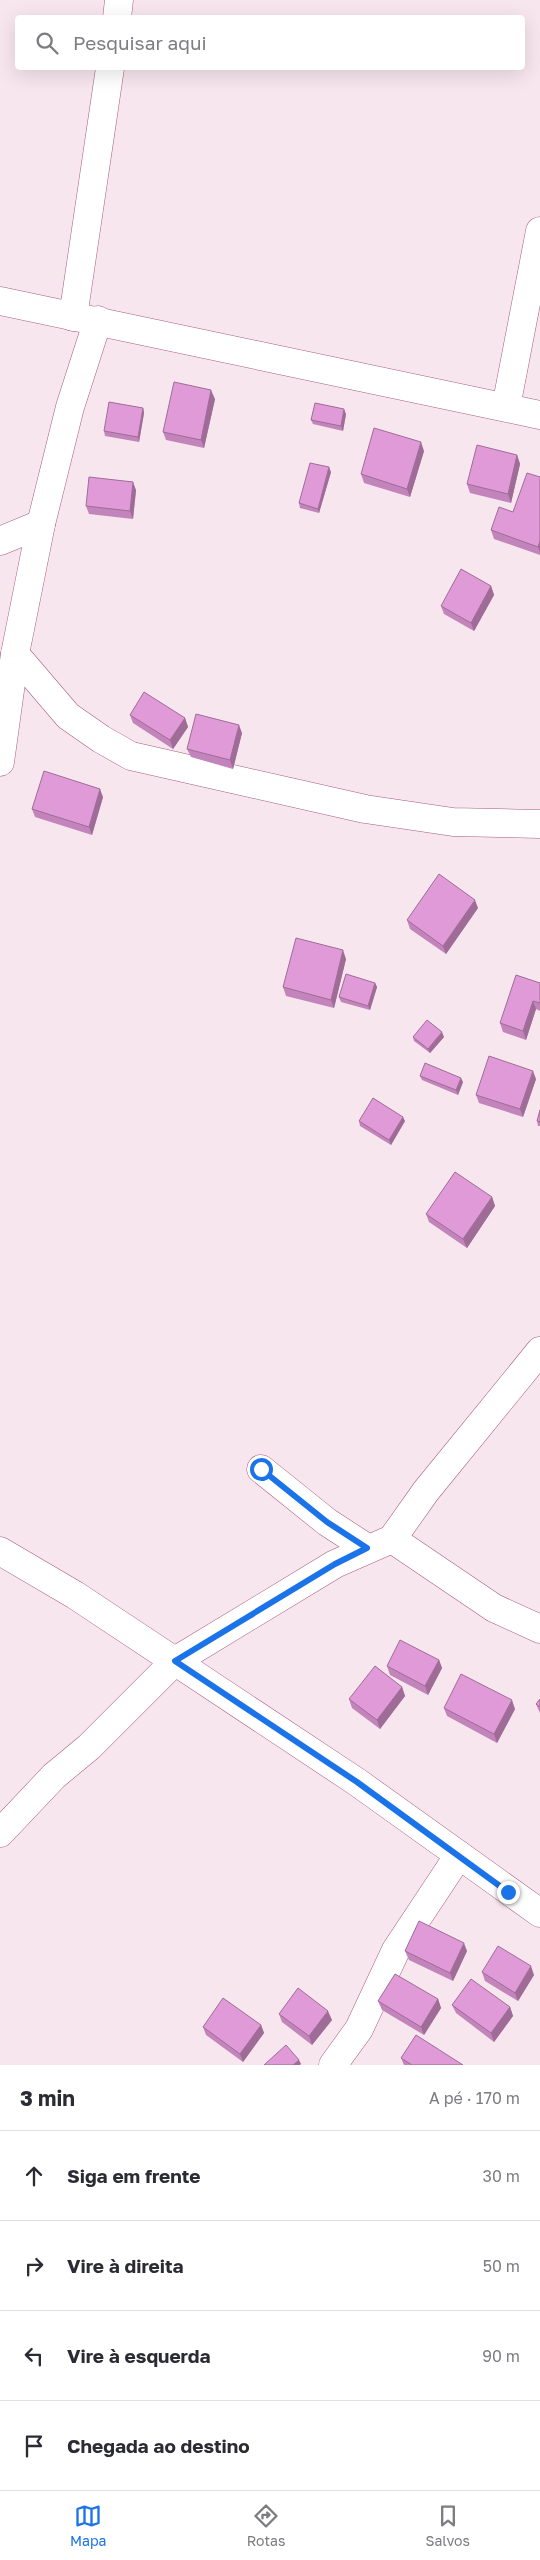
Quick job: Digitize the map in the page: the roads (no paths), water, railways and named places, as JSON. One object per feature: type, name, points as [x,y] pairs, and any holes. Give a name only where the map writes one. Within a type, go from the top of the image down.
[{"type":"street","points":[[118,15],[120,0]]},
{"type":"street","points":[[0,762],[15,654],[41,524],[70,407],[86,318],[110,70]]},
{"type":"street","points":[[506,407],[540,231]]},
{"type":"street","points":[[0,301],[540,415]]},
{"type":"street","points":[[0,541],[41,524]]},
{"type":"street","points":[[15,654],[68,716],[130,756],[366,809],[453,822],[540,824]]},
{"type":"street","points":[[0,1833],[54,1776],[90,1747],[175,1661],[335,1564],[367,1548],[392,1539],[426,1491],[540,1351]]},
{"type":"street","points":[[261,1469],[327,1522],[367,1548]]},
{"type":"street","points":[[392,1539],[494,1608],[540,1629]]},
{"type":"street","points":[[0,1551],[75,1595],[357,1782],[540,1913]]},
{"type":"street","points":[[333,2065],[359,2029],[396,1950],[459,1855]]}]
